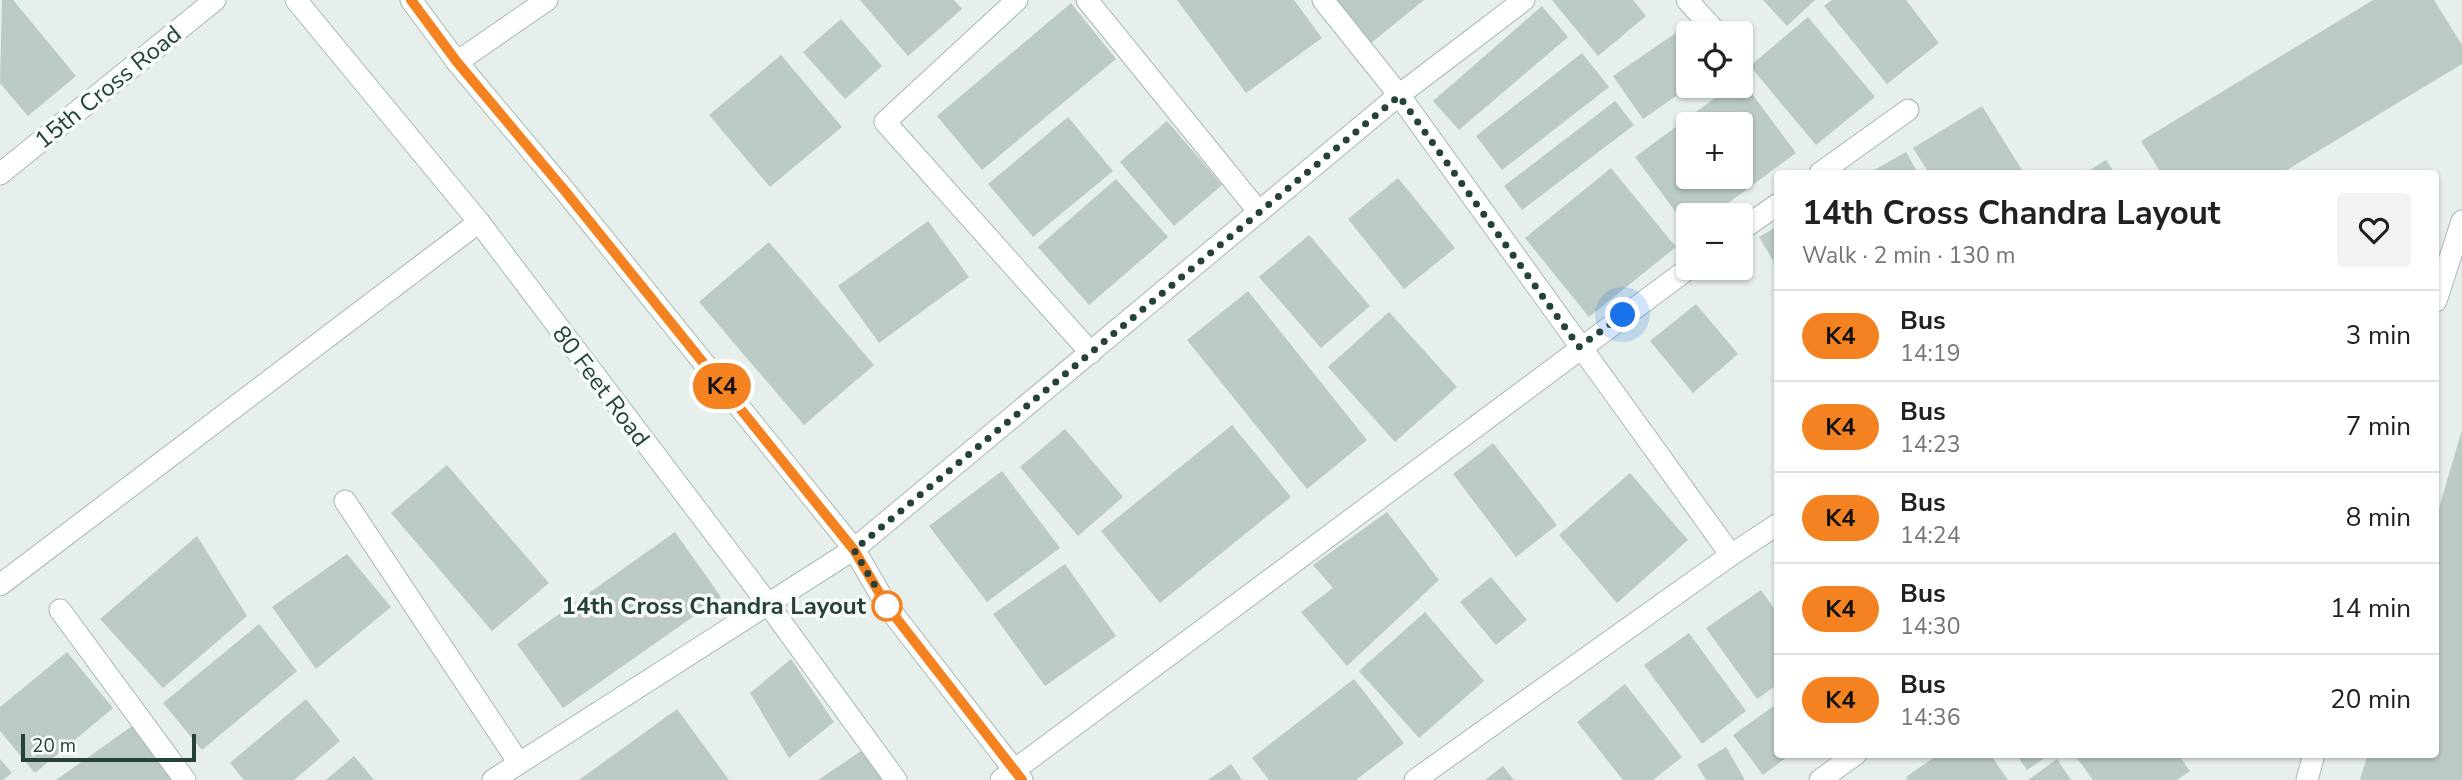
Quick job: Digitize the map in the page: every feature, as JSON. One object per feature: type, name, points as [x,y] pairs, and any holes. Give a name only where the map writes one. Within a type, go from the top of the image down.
[{"type":"street","name":"15th Cross Road","points":[[0,174],[215,0]]},
{"type":"street","name":"80 Feet Road","points":[[296,0],[478,222],[768,604],[896,780]]},
{"type":"street","points":[[411,0],[457,62],[565,191],[854,550],[887,606],[1013,776],[1579,347],[1676,277]]},
{"type":"street","points":[[457,62],[547,0]]},
{"type":"street","points":[[1017,0],[885,122],[1091,353]]},
{"type":"street","points":[[1087,0],[1259,212]]},
{"type":"street","points":[[1324,0],[1399,96],[1731,555]]},
{"type":"street","points":[[493,780],[854,550],[1399,96],[1524,0]]},
{"type":"street","points":[[1687,0],[1706,21]]},
{"type":"street","points":[[1824,170],[1908,110]]},
{"type":"street","points":[[1753,222],[1774,207]]},
{"type":"street","points":[[2439,292],[2462,221]]},
{"type":"street","points":[[0,585],[478,222]]},
{"type":"street","points":[[345,501],[519,763]]},
{"type":"street","points":[[1415,780],[1774,527]]},
{"type":"street","points":[[60,610],[185,780]]},
{"type":"street","points":[[1820,780],[1850,758]]},
{"type":"street","points":[[2307,780],[2313,758]]},
{"type":"building","points":[[2,0],[13,0],[76,76],[28,116],[0,83]]},
{"type":"building","points":[[860,0],[954,0],[962,9],[908,56]]},
{"type":"building","points":[[1177,0],[1294,0],[1322,38],[1246,93]]},
{"type":"building","points":[[1334,0],[1424,0],[1370,44]]},
{"type":"building","points":[[1552,0],[1633,0],[1646,16],[1598,56]]},
{"type":"building","points":[[1763,0],[1815,0],[1787,26]]},
{"type":"building","points":[[1832,0],[1906,0],[1939,43],[1887,84],[1824,6]]},
{"type":"building","points":[[2373,0],[2434,0],[2462,45],[2462,64],[2287,170],[2159,170],[2141,141]]},
{"type":"building","points":[[1071,3],[1116,59],[982,170],[937,116]]},
{"type":"building","points":[[1542,6],[1568,37],[1459,130],[1433,101]]},
{"type":"building","points":[[1808,17],[1875,97],[1816,145],[1753,70],[1753,63]]},
{"type":"building","points":[[841,19],[882,66],[845,99],[803,52]]},
{"type":"building","points":[[1676,33],[1676,96],[1643,119],[1613,76]]},
{"type":"building","points":[[1582,53],[1609,87],[1502,170],[1476,136]]},
{"type":"building","points":[[781,55],[842,127],[770,187],[709,115]]},
{"type":"building","points":[[1753,95],[1796,153],[1753,185],[1753,112],[1696,112],[1715,98],[1753,98]]},
{"type":"building","points":[[1615,101],[1634,125],[1522,210],[1504,186]]},
{"type":"building","points":[[1982,106],[2022,170],[1927,170],[1913,148]]},
{"type":"building","points":[[1068,117],[1113,171],[1033,237],[988,184]]},
{"type":"building","points":[[1167,121],[1222,185],[1174,226],[1120,162]]},
{"type":"building","points":[[1676,127],[1676,189],[1747,189],[1728,203],[1676,203],[1676,212],[1635,157]]},
{"type":"building","points":[[1906,152],[1916,170],[1874,170]]},
{"type":"building","points":[[2106,160],[2113,170],[2090,170]]},
{"type":"building","points":[[1611,168],[1676,247],[1589,317],[1525,238]]},
{"type":"building","points":[[1398,178],[1455,248],[1404,289],[1348,219]]},
{"type":"building","points":[[1116,179],[1168,237],[1089,305],[1038,247]]},
{"type":"building","points":[[928,221],[969,277],[879,343],[838,286]]},
{"type":"building","points":[[1774,228],[1774,262],[1759,237]]},
{"type":"building","points":[[1309,235],[1370,306],[1321,348],[1259,277]]},
{"type":"building","points":[[769,242],[874,365],[804,425],[699,302]]},
{"type":"building","points":[[1248,291],[1367,440],[1307,489],[1187,340]]},
{"type":"building","points":[[1696,304],[1738,354],[1693,393],[1650,341]]},
{"type":"building","points":[[1389,312],[1457,387],[1395,442],[1328,367]]},
{"type":"building","points":[[1232,425],[1291,497],[1160,603],[1101,531]]},
{"type":"building","points":[[1065,429],[1123,497],[1078,536],[1020,467]]},
{"type":"building","points":[[2462,430],[2462,780],[2360,780],[2367,758],[2439,758],[2439,508]]},
{"type":"building","points":[[1493,443],[1557,525],[1516,557],[1453,474]]},
{"type":"building","points":[[447,465],[549,583],[492,631],[391,513]]},
{"type":"building","points":[[1002,471],[1060,548],[987,602],[929,526]]},
{"type":"building","points":[[1630,473],[1688,540],[1617,603],[1559,535]]},
{"type":"building","points":[[1387,512],[1439,580],[1347,666],[1301,612],[1333,588],[1313,565]]},
{"type":"building","points":[[675,532],[721,597],[563,708],[517,644]]},
{"type":"building","points":[[197,536],[247,616],[163,688],[100,619]]},
{"type":"building","points":[[347,554],[391,607],[316,669],[272,607]]},
{"type":"building","points":[[1065,564],[1116,636],[1045,686],[993,614]]},
{"type":"building","points":[[1491,577],[1527,620],[1496,645],[1460,602]]},
{"type":"building","points":[[1761,590],[1774,608],[1774,687],[1757,699],[1706,628]]},
{"type":"building","points":[[1425,612],[1484,681],[1419,738],[1359,671]]},
{"type":"building","points":[[259,624],[297,671],[202,750],[163,703]]},
{"type":"building","points":[[1689,633],[1746,711],[1702,744],[1644,665]]},
{"type":"building","points":[[67,652],[113,708],[35,773],[0,731],[0,707]]},
{"type":"building","points":[[791,659],[834,722],[789,758],[750,693]]},
{"type":"building","points":[[1354,679],[1404,743],[1356,780],[1269,780],[1252,758]]},
{"type":"building","points":[[1625,684],[1682,757],[1653,780],[1623,780],[1577,722]]},
{"type":"building","points":[[306,699],[340,741],[294,780],[244,780],[230,763]]},
{"type":"building","points":[[1774,706],[1774,758],[1786,758],[1763,775],[1733,735]]},
{"type":"building","points":[[677,709],[729,780],[579,780]]},
{"type":"building","points":[[135,724],[175,780],[56,780]]},
{"type":"building","points":[[1726,747],[1745,780],[1706,780],[1697,765]]},
{"type":"building","points":[[864,749],[885,780],[818,780]]},
{"type":"building","points":[[354,756],[374,780],[326,780]]},
{"type":"building","points":[[1933,758],[1993,758],[2008,780],[1908,780],[1906,777]]},
{"type":"building","points":[[2019,758],[2045,758],[2027,770]]},
{"type":"building","points":[[2077,758],[2181,758],[2190,771],[2177,780],[2093,780]]},
{"type":"building","points":[[0,759],[12,773],[3,780],[0,780]]},
{"type":"building","points":[[2057,759],[2071,780],[2028,780]]},
{"type":"building","points":[[1231,764],[1242,780],[1208,780]]},
{"type":"building","points":[[1503,766],[1514,780],[1485,780]]},
{"type":"bus line","name":"K4","points":[[411,0],[457,62],[565,191],[854,550],[887,606],[1022,780]]},
{"type":"place","name":"14th Cross Chandra Layout","points":[[887,606]]},
{"type":"route","points":[[887,606],[854,550],[1399,96],[1579,347],[1623,315]]}]
